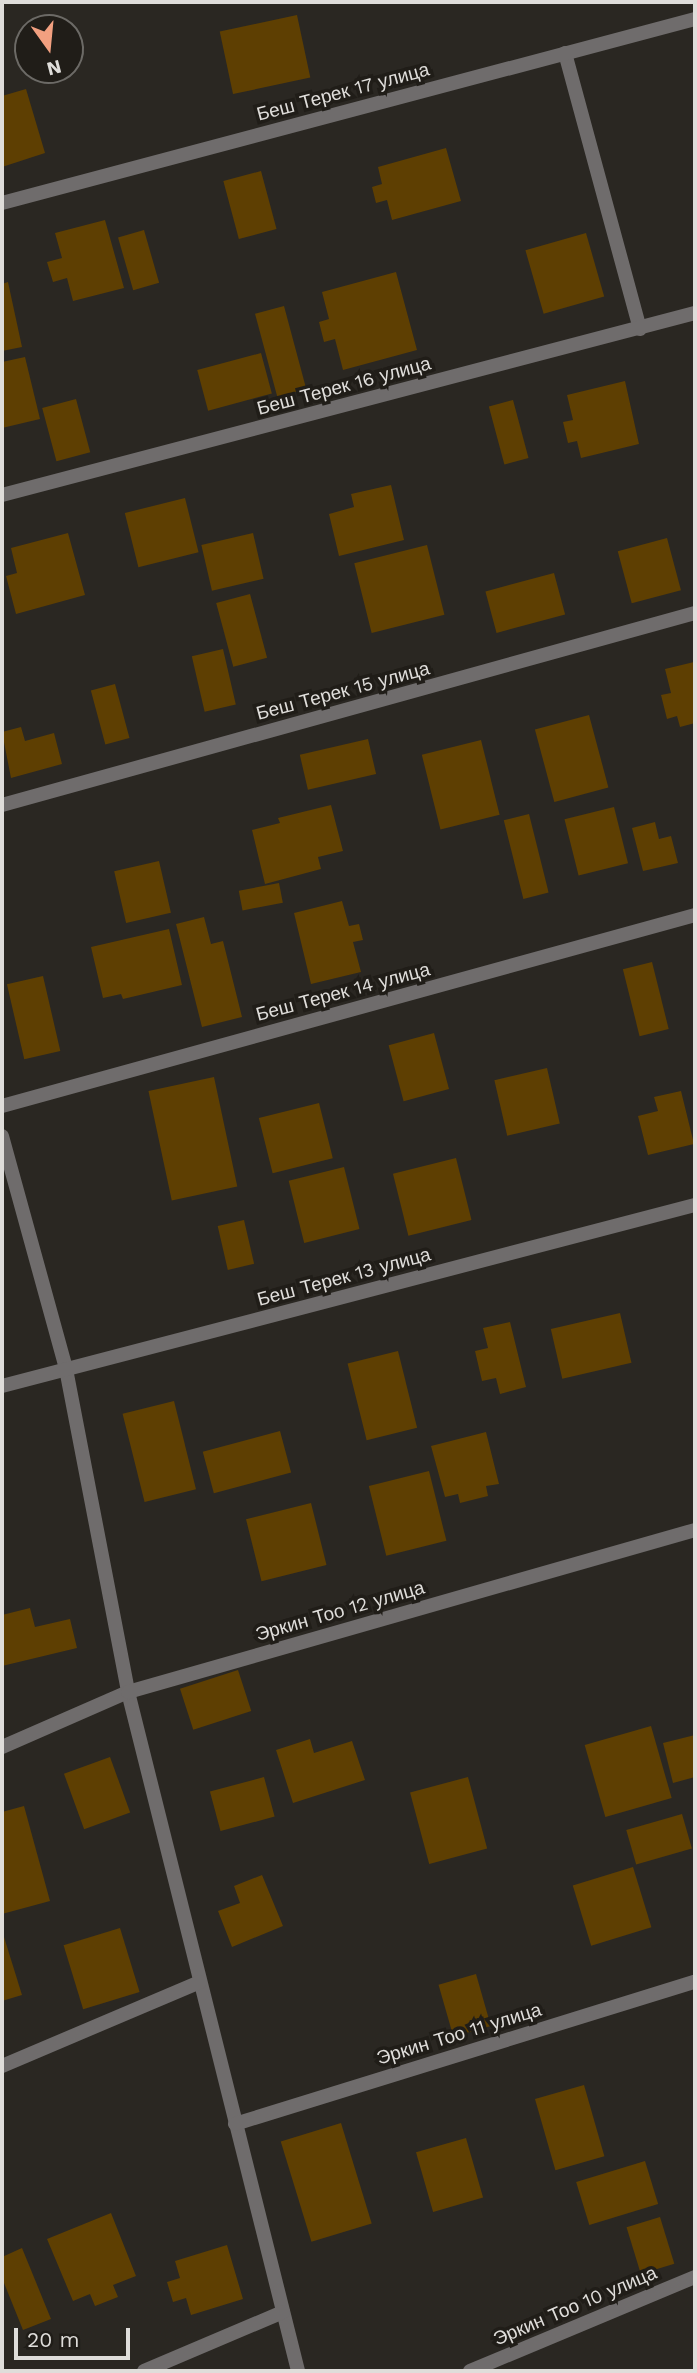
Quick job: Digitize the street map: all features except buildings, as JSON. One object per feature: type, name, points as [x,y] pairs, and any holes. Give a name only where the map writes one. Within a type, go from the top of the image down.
[{"type":"street","name":"Беш Терек 17 улица","points":[[2,202],[695,19]]},
{"type":"street","points":[[565,53],[640,329]]},
{"type":"street","name":"Беш Терек 16 улица","points":[[2,495],[695,313]]},
{"type":"street","name":"Беш Терек 15 улица","points":[[2,806],[695,614]]},
{"type":"street","name":"Беш Терек 14 улица","points":[[2,1105],[695,915]]},
{"type":"street","points":[[2,1136],[66,1368],[128,1692],[298,2371]]},
{"type":"street","name":"Беш Терек 13 улица","points":[[2,1386],[695,1205]]},
{"type":"street","name":"Эркин Тоо 12 улица","points":[[2,1747],[128,1692],[695,1530]]},
{"type":"street","points":[[2,2066],[200,1982]]},
{"type":"street","name":"Эркин Тоо 11 улица","points":[[235,2124],[695,1982]]},
{"type":"street","name":"Эркин Тоо 10 улица","points":[[470,2371],[695,2277]]},
{"type":"street","points":[[144,2371],[282,2312]]}]
